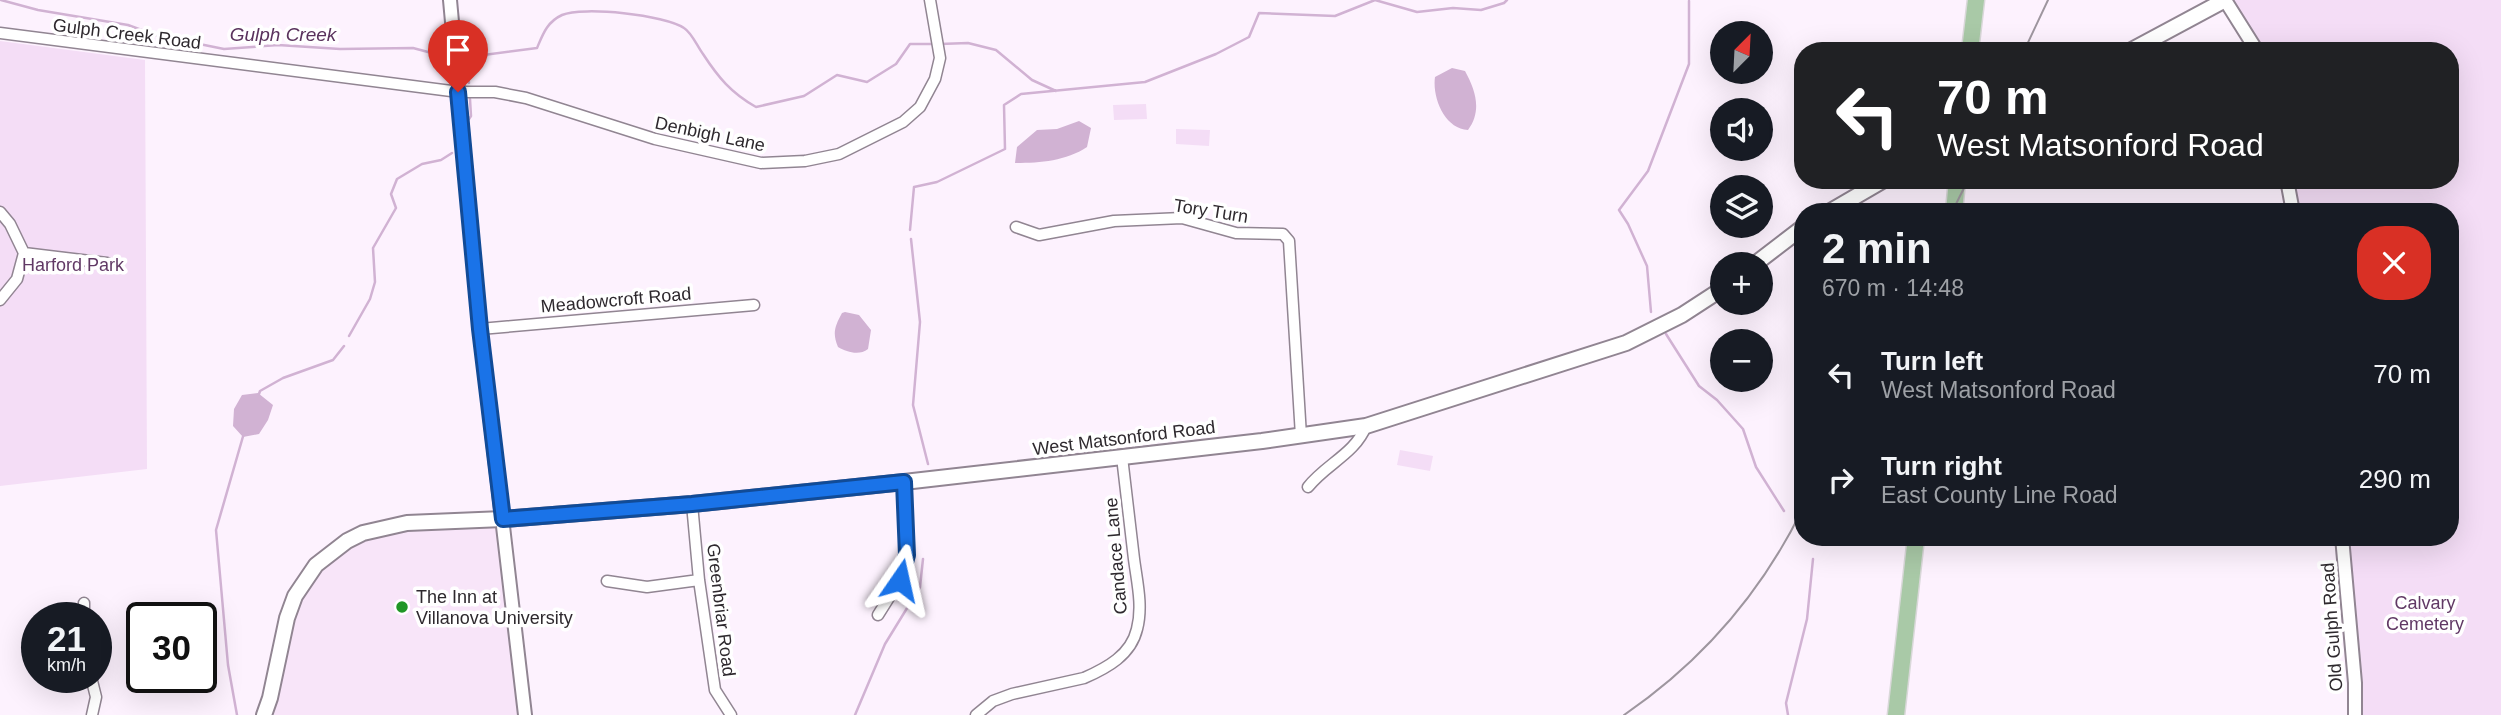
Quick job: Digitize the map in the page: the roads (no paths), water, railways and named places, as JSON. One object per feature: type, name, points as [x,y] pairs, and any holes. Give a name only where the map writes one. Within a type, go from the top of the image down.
[{"type":"main road","points":[[1971,42],[1976,0]]},
{"type":"main road","points":[[2147,42],[2225,0]]},
{"type":"main road","points":[[1844,203],[1869,189]]},
{"type":"main road","points":[[1771,252],[1794,234]]},
{"type":"main road","name":"West Matsonford Road","points":[[264,715],[287,618],[295,597],[316,565],[347,541],[363,533],[407,523],[503,519],[692,504],[904,482],[1301,436],[1366,426],[1626,343],[1682,315],[1710,297]]},
{"type":"main road","points":[[1896,715],[1915,546]]},
{"type":"street","points":[[450,0],[480,329],[525,715]]},
{"type":"street","name":"Denbigh Lane","points":[[458,92],[495,92],[526,98],[655,139],[761,163],[805,162],[839,154],[903,122],[920,107],[935,79],[940,58],[930,0]]},
{"type":"street","points":[[2225,0],[2251,42]]},
{"type":"street","name":"Gulph Creek Road","points":[[0,33],[458,92]]},
{"type":"street","points":[[0,212],[24,253],[17,279],[0,300]]},
{"type":"street","name":"Tory Turn","points":[[1016,227],[1039,235],[1114,221],[1182,218],[1236,233],[1283,234],[1289,240],[1301,436]]},
{"type":"street","points":[[24,253],[107,263]]},
{"type":"street","name":"Meadowcroft Road","points":[[480,329],[754,305]]},
{"type":"street","points":[[1308,487],[1326,468],[1350,451],[1361,439],[1366,426]]},
{"type":"street","name":"Candace Lane","points":[[976,715],[993,701],[1012,694],[1084,678],[1112,665],[1137,630],[1140,604],[1122,457]]},
{"type":"street","points":[[878,615],[900,580],[907,555],[904,482]]},
{"type":"street","name":"Greenbriar Road","points":[[692,504],[699,580],[716,690],[732,715]]},
{"type":"street","name":"Old Gulph Road","points":[[2343,546],[2355,683],[2355,715]]},
{"type":"street","points":[[607,581],[647,587],[699,580]]},
{"type":"street","points":[[92,715],[95,693]]},
{"type":"waterway","name":"Gulph Creek","points":[[1,0],[38,10],[128,25],[155,35],[224,49],[278,45],[340,49],[413,48],[443,56]]},
{"type":"waterway","name":"Gulph Creek","points":[[910,230],[914,187],[937,182],[1005,149],[1004,105],[1021,94],[1145,82],[1216,54],[1249,37],[1259,13],[1335,16],[1375,0],[1417,12],[1453,8],[1481,10],[1507,0]]},
{"type":"waterway","points":[[1651,312],[1647,266],[1619,210],[1648,171],[1689,64],[1689,1]]},
{"type":"waterway","name":"Gulph Creek","points":[[461,58],[537,48],[553,21],[572,12],[643,16],[674,23],[687,30],[726,84],[756,107],[804,96],[837,75],[867,82],[896,64],[910,44],[933,44]]},
{"type":"waterway","name":"Gulph Creek","points":[[940,44],[968,43],[996,50],[1032,80],[1056,91]]},
{"type":"waterway","points":[[466,58],[469,83]]},
{"type":"waterway","points":[[469,119],[470,99]]},
{"type":"waterway","points":[[349,336],[370,299],[375,282],[373,248],[396,208],[391,194],[397,179],[422,164],[441,160],[452,153]]},
{"type":"waterway","points":[[911,239],[920,322],[913,405],[928,464]]},
{"type":"waterway","points":[[1666,334],[1699,386],[1717,400],[1743,429],[1756,467],[1784,511]]},
{"type":"waterway","points":[[259,394],[283,378],[333,360],[344,346]]},
{"type":"waterway","points":[[237,715],[228,665],[216,530],[244,433]]},
{"type":"waterway","points":[[855,715],[885,644],[920,587],[923,559]]},
{"type":"waterway","points":[[1788,715],[1786,703],[1807,619],[1813,559]]},
{"type":"tram line","points":[[2028,42],[2048,0]]},
{"type":"tram line","points":[[1956,203],[1964,189]]},
{"type":"tram line","points":[[1624,715],[1678,673],[1726,624],[1768,570],[1794,526]]},
{"type":"place","name":"The Inn at Villanova University","points":[[402,607]]},
{"type":"park label","name":"Harford Park","points":[[73,265]]},
{"type":"park label","name":"Calvary Cemetery","points":[[2425,613]]}]
